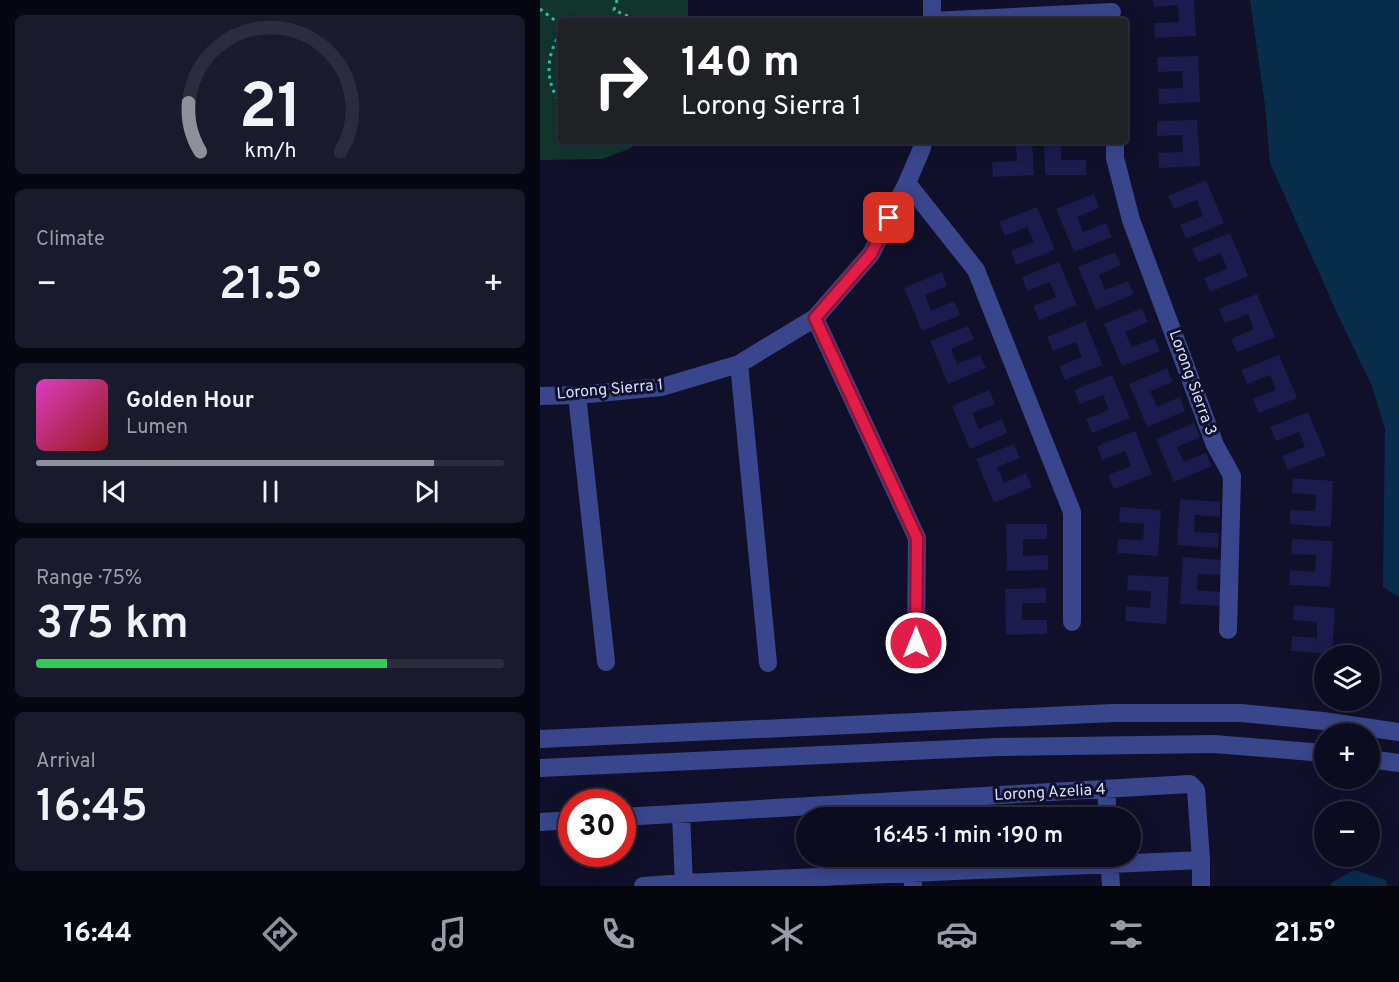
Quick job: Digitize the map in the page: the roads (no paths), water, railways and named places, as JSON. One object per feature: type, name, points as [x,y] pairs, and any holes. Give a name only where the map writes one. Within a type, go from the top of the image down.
[{"type":"street","points":[[932,0],[932,18]]},
{"type":"street","points":[[986,18],[1112,11]]},
{"type":"street","name":"Lorong Sierra 1","points":[[540,396],[662,387],[739,364],[815,318],[871,254],[907,183],[922,144]]},
{"type":"street","name":"Lorong Sierra 3","points":[[1115,144],[1115,158],[1131,220],[1215,445],[1232,476],[1228,630]]},
{"type":"street","points":[[907,183],[976,270],[1072,512],[1072,622]]},
{"type":"street","points":[[815,318],[917,538],[916,643]]},
{"type":"street","points":[[739,364],[768,663]]},
{"type":"street","points":[[577,395],[606,662]]},
{"type":"street","points":[[540,739],[1114,713],[1241,713],[1323,721],[1399,732]]},
{"type":"street","points":[[540,768],[998,747],[1214,744],[1314,752]]},
{"type":"street","points":[[1380,760],[1399,763]]},
{"type":"street","name":"Lorong Azelia 4","points":[[930,807],[1106,789],[1190,784],[1196,790],[1201,861]]},
{"type":"street","points":[[1106,789],[1107,807]]},
{"type":"street","name":"Lorong Azelia 4","points":[[636,816],[796,811]]},
{"type":"street","points":[[681,814],[684,884]]},
{"type":"street","points":[[540,822],[558,821]]},
{"type":"street","points":[[1141,861],[1201,861],[1201,886]]},
{"type":"street","points":[[643,886],[1002,867]]},
{"type":"street","points":[[1110,867],[1111,886]]},
{"type":"water","points":[[1250,0],[1399,0],[1399,597],[1383,587],[1385,429],[1372,386],[1270,163],[1265,105]]},
{"type":"water","points":[[1354,870],[1386,880],[1388,886],[1331,886],[1331,883]]}]
